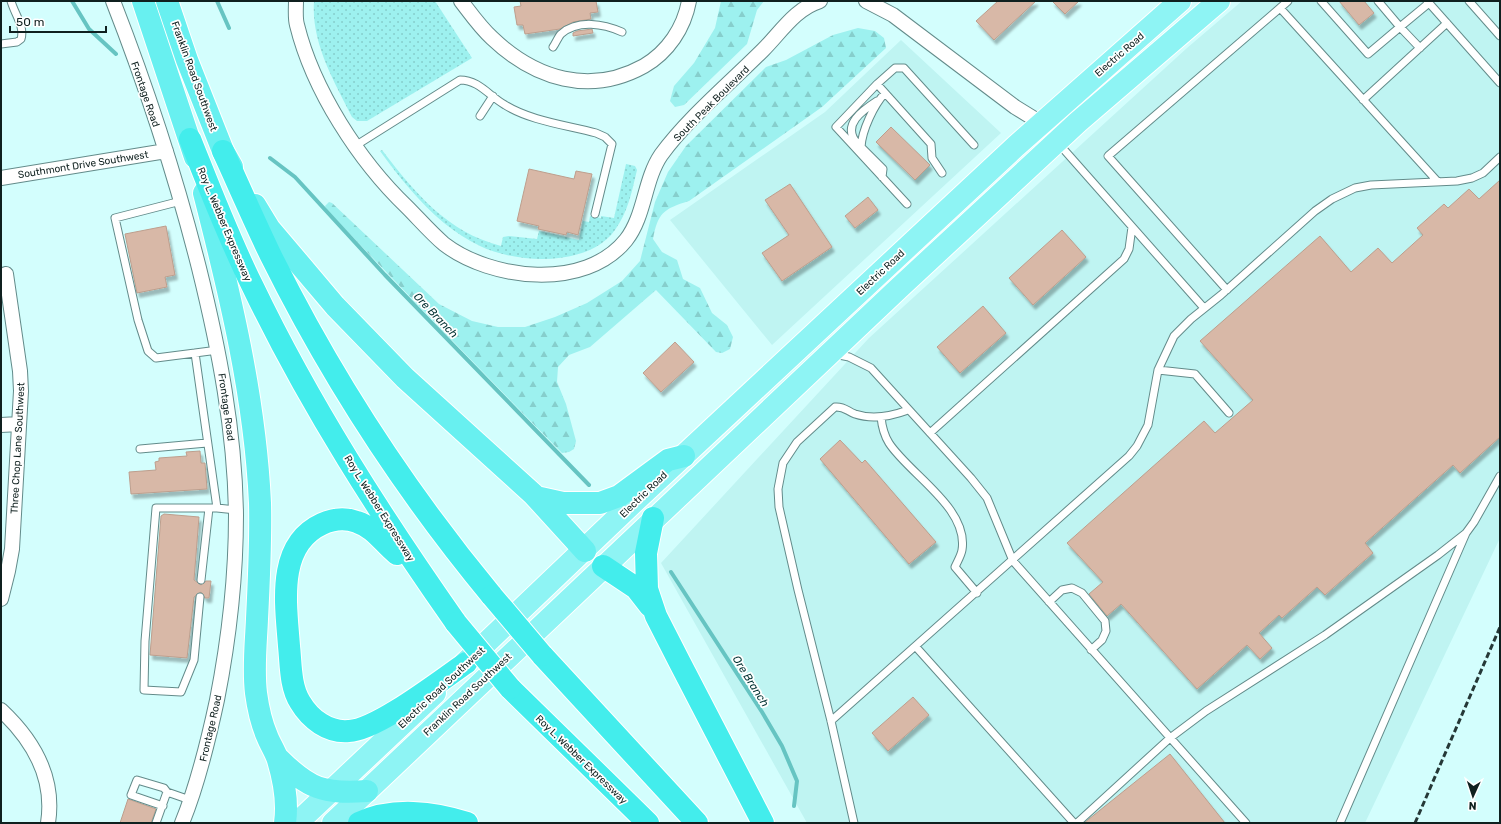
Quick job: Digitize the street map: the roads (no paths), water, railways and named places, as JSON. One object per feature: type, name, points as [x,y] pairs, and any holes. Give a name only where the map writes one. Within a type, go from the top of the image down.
[{"type":"highway","points":[[143,1],[190,139],[219,252],[238,336],[252,414],[260,503],[260,564],[254,668],[256,692],[262,723],[278,758],[283,780],[286,807],[285,823]]},
{"type":"highway","name":"Franklin Road Southwest","points":[[167,1],[187,60],[223,151],[268,228],[334,306],[405,378],[536,497],[585,550]]},
{"type":"highway","name":"Roy L. Webber Expressway","points":[[190,139],[221,217],[276,332],[341,446],[420,572],[456,623],[510,688],[648,823]]},
{"type":"highway","points":[[223,151],[271,256],[312,333],[351,399],[389,458],[456,552],[492,596],[542,655],[697,823]]},
{"type":"highway","points":[[536,497],[563,503],[600,503],[619,496],[668,460],[684,456]]},
{"type":"highway","points":[[653,518],[646,553],[646,583],[656,616]]},
{"type":"highway","points":[[420,572],[391,550],[381,537],[369,528],[350,520],[326,522],[303,536],[295,549],[289,564],[286,580],[288,631],[293,686],[299,701],[316,721],[328,728],[339,731],[350,731],[366,727],[382,719],[466,663]]},
{"type":"highway","points":[[603,566],[636,588],[656,616],[763,823]]},
{"type":"highway","points":[[278,758],[303,781],[331,791],[367,791]]},
{"type":"highway","points":[[359,823],[381,816],[406,813],[429,814],[467,823]]},
{"type":"main road","points":[[585,550],[603,566],[1057,141],[1219,1]]},
{"type":"main road","name":"Electric Road","points":[[585,550],[1041,123],[1173,4]]},
{"type":"main road","name":"Electric Road Southwest","points":[[297,823],[585,550]]},
{"type":"main road","name":"Franklin Road Southwest","points":[[333,823],[603,566]]},
{"type":"street","name":"Frontage Road","points":[[113,1],[151,104],[181,202],[218,350],[228,414],[234,472],[236,510],[235,565],[231,617],[224,666],[211,728],[182,823]]},
{"type":"street","name":"South Peak Boulevard","points":[[296,1],[297,24],[308,57],[325,96],[355,146],[396,196],[445,244],[486,266],[529,275],[573,273],[605,260],[626,240],[641,209],[649,182],[660,156],[683,129],[772,42],[796,15],[820,1]]},
{"type":"street","points":[[461,1],[491,38],[514,57],[540,71],[572,81],[602,82],[629,74],[656,59],[675,38],[687,14],[689,1]]},
{"type":"street","points":[[866,1],[893,15],[1015,107],[1041,123],[1057,141]]},
{"type":"street","name":"Southmont Drive Southwest","points":[[1,178],[166,151]]},
{"type":"street","name":"Three Chop Lane Southwest","points":[[1,599],[12,549],[20,424],[20,371],[6,274]]},
{"type":"street","points":[[1,426],[20,424]]},
{"type":"street","points":[[1,710],[29,741],[39,759],[46,776],[49,794],[48,823]]},
{"type":"lane","points":[[1,44],[17,42],[21,39],[22,35],[20,24],[11,1]]},
{"type":"lane","points":[[1227,290],[1108,156],[1288,1]]},
{"type":"lane","points":[[1321,1],[1368,54],[1428,2],[1500,83]]},
{"type":"lane","points":[[1378,1],[1420,48]]},
{"type":"lane","points":[[1469,1],[1500,36]]},
{"type":"lane","points":[[1280,8],[1438,182]]},
{"type":"lane","points":[[1363,100],[1447,23]]},
{"type":"lane","points":[[553,48],[560,34],[572,27],[606,25],[622,32]]},
{"type":"lane","points":[[907,204],[836,127],[877,84],[895,68],[904,68],[974,145]]},
{"type":"lane","points":[[355,146],[460,80],[468,80],[476,83],[504,105],[526,116],[596,133],[605,137],[612,144],[594,214]]},
{"type":"lane","points":[[877,84],[931,144],[932,158],[942,173]]},
{"type":"lane","points":[[861,147],[864,131],[878,102],[885,93]]},
{"type":"lane","points":[[480,116],[493,96]]},
{"type":"lane","points":[[878,102],[864,109],[854,120],[851,129],[852,137],[883,169],[882,177]]},
{"type":"lane","points":[[1057,141],[1204,308]]},
{"type":"lane","points":[[831,721],[1013,561],[1129,456],[1137,446],[1148,425],[1158,370],[1174,336],[1315,211],[1332,199],[1355,188],[1371,185],[1438,182],[1472,178],[1483,173],[1500,157]]},
{"type":"lane","points":[[181,202],[115,218],[138,320],[148,350],[156,358],[218,350]]},
{"type":"lane","points":[[930,433],[1124,259],[1129,249],[1132,227]]},
{"type":"lane","points":[[195,353],[217,508]]},
{"type":"lane","points":[[828,354],[849,357],[871,368],[971,478],[987,498],[1013,561],[1246,823]]},
{"type":"lane","points":[[1158,370],[1195,374],[1229,413]]},
{"type":"lane","points":[[854,823],[779,507],[778,489],[780,472],[783,462],[797,442],[835,407],[841,406],[855,414],[881,417],[896,415],[908,410]]},
{"type":"lane","points":[[881,417],[882,430],[890,444],[952,512],[961,534],[962,550],[955,567],[977,593]]},
{"type":"lane","points":[[140,449],[207,443]]},
{"type":"lane","points":[[1340,823],[1466,533],[1474,522],[1500,476]]},
{"type":"lane","points":[[200,597],[194,660],[181,692],[144,690],[145,641],[156,508],[217,508],[236,510]]},
{"type":"lane","points":[[201,580],[209,508]]},
{"type":"lane","points":[[916,647],[1075,823],[1170,738],[1206,711],[1325,635],[1438,556],[1466,533]]},
{"type":"lane","points":[[1049,602],[1062,590],[1072,588],[1082,593],[1105,621],[1106,631],[1102,640],[1091,650]]},
{"type":"lane","points":[[163,806],[131,795],[137,780],[164,788],[167,792],[190,800]]},
{"type":"lane","points":[[156,823],[167,792]]},
{"type":"waterway","name":"Ore Branch","points":[[72,1],[89,29],[116,54]]},
{"type":"waterway","points":[[217,1],[229,28]]},
{"type":"waterway","name":"Ore Branch","points":[[270,158],[295,177],[385,275],[589,485]]},
{"type":"waterway","name":"Ore Branch","points":[[671,572],[762,712],[782,746],[797,781],[794,806]]},
{"type":"railway","points":[[1415,823],[1500,627]]}]
